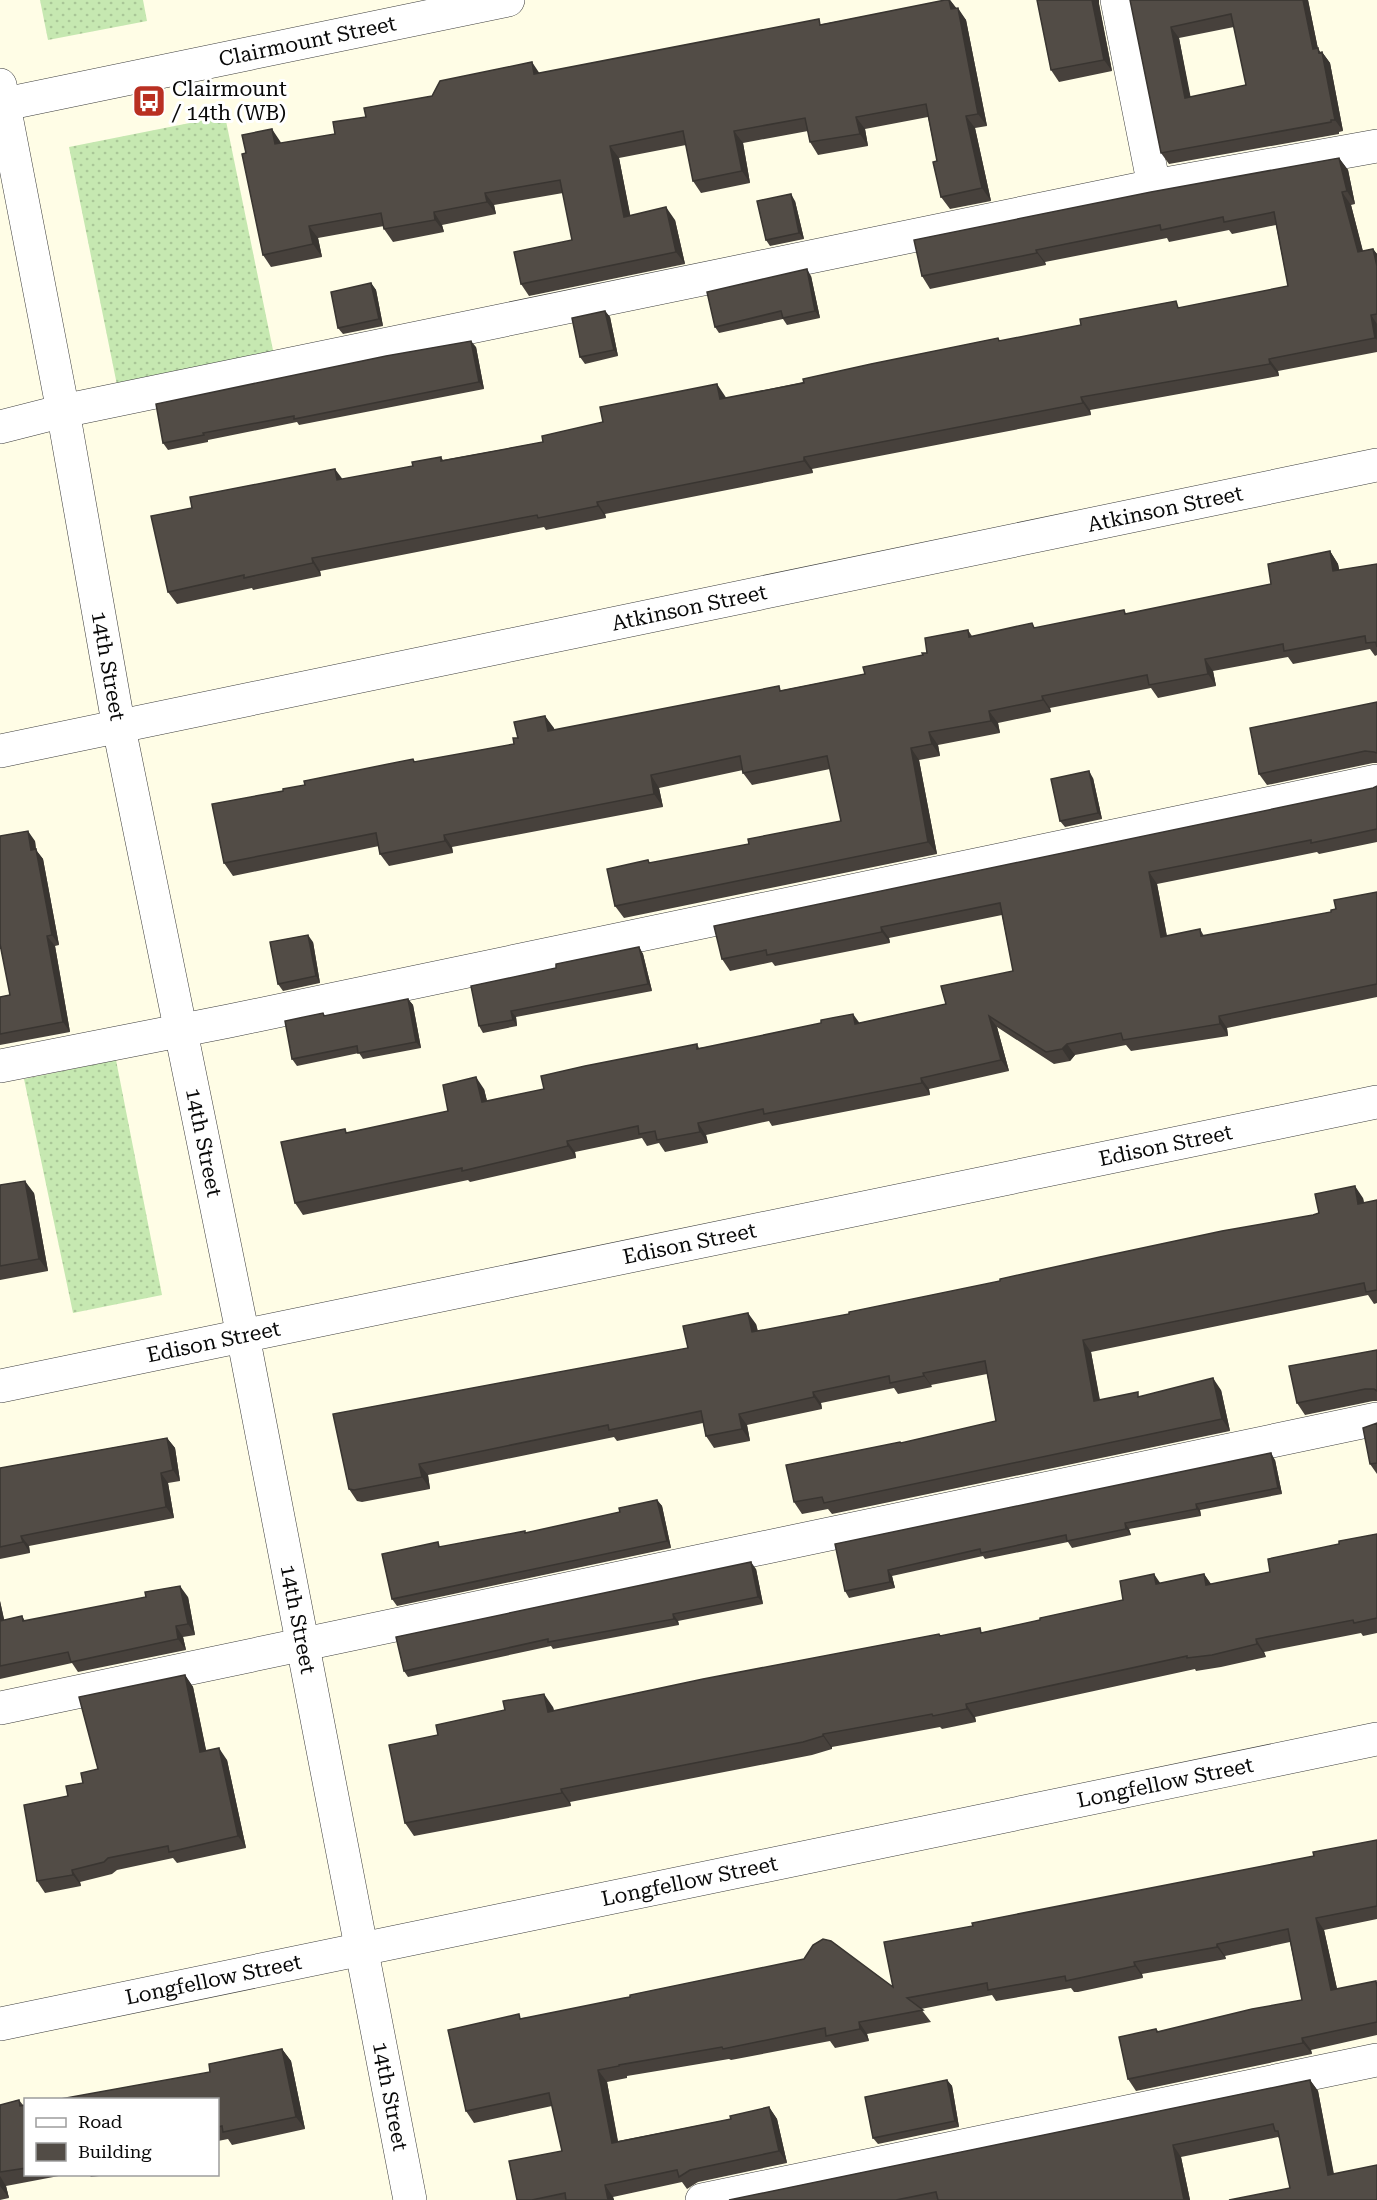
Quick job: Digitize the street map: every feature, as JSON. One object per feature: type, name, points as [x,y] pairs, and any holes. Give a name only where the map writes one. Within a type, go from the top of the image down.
[{"type":"street","name":"Clairmount Street","points":[[1,98],[508,0]]},
{"type":"street","points":[[1117,0],[1154,186]]},
{"type":"street","name":"14th Street","points":[[1,98],[63,411],[119,728],[243,1336],[410,2200]]},
{"type":"street","points":[[0,427],[63,411],[1154,186],[1377,146]]},
{"type":"street","name":"Atkinson Street","points":[[0,751],[1377,465]]},
{"type":"street","points":[[0,1066],[1377,781]]},
{"type":"street","name":"Edison Street","points":[[0,1386],[1377,1102]]},
{"type":"street","points":[[0,1708],[1377,1419]]},
{"type":"street","name":"Longfellow Street","points":[[0,2024],[1377,1739]]},
{"type":"street","points":[[702,2200],[1377,2060]]},
{"type":"green space","points":[[40,0],[143,0],[147,21],[48,40]]},
{"type":"green space","points":[[225,116],[274,355],[117,385],[69,147]]},
{"type":"green space","points":[[116,1060],[162,1295],[73,1313],[24,1079]]},
{"type":"building","points":[[949,0],[951,9],[958,8],[978,114],[966,116],[982,188],[941,197],[933,162],[937,161],[926,104],[856,117],[860,134],[810,142],[805,118],[734,131],[742,171],[693,181],[683,131],[610,146],[624,217],[666,207],[676,252],[521,284],[514,252],[572,240],[560,180],[485,193],[487,202],[434,212],[435,220],[384,229],[381,213],[309,226],[313,244],[263,255],[242,154],[246,153],[242,135],[272,129],[275,144],[335,134],[333,122],[366,117],[364,108],[432,96],[440,81],[532,62],[534,74],[819,19],[820,25]]},
{"type":"building","points":[[1037,0],[1092,0],[1104,60],[1051,70]]},
{"type":"building","points":[[1130,0],[1303,0],[1313,49],[1318,48],[1319,53],[1322,52],[1335,120],[1161,153]],"holes":[[[1231,14],[1246,85],[1185,98],[1171,27]]]},
{"type":"building","points":[[1339,158],[1347,191],[1342,192],[1358,252],[1373,249],[1377,266],[1377,314],[1371,315],[1375,338],[1269,359],[1270,364],[1081,397],[1083,403],[804,457],[804,461],[597,502],[598,506],[538,518],[537,515],[312,558],[313,563],[168,592],[151,516],[192,508],[190,497],[335,469],[337,480],[413,466],[412,462],[441,457],[441,461],[543,442],[542,436],[603,422],[600,407],[717,384],[720,399],[804,383],[803,379],[871,364],[998,338],[999,341],[1081,325],[1080,319],[1176,301],[1178,308],[1288,286],[1274,212],[1224,222],[1223,217],[1161,230],[1160,225],[922,276],[914,240],[1151,192]]},
{"type":"building","points":[[791,194],[799,233],[766,240],[757,201]]},
{"type":"building","points":[[807,269],[815,311],[783,318],[781,311],[715,327],[707,292]]},
{"type":"building","points":[[371,283],[379,319],[338,328],[331,292]]},
{"type":"building","points":[[605,311],[614,350],[580,357],[572,318]]},
{"type":"building","points":[[471,341],[479,382],[294,419],[294,416],[203,433],[204,435],[163,443],[156,404],[386,356]]},
{"type":"building","points":[[1330,551],[1333,571],[1377,564],[1377,647],[1376,642],[1366,643],[1365,636],[1284,651],[1283,644],[1205,659],[1208,674],[1149,685],[1147,675],[1042,696],[1043,700],[989,711],[991,721],[929,732],[932,744],[911,748],[928,842],[615,906],[607,869],[749,844],[748,839],[841,821],[827,756],[743,773],[740,756],[651,775],[654,794],[444,835],[445,841],[380,854],[376,833],[224,863],[212,804],[283,791],[283,789],[305,785],[304,781],[413,759],[414,762],[514,744],[513,738],[518,738],[514,722],[545,716],[548,731],[779,686],[780,691],[865,674],[863,667],[923,655],[922,653],[927,653],[925,638],[968,630],[969,637],[1032,623],[1034,628],[1124,610],[1125,614],[1271,584],[1268,564]]},
{"type":"building","points":[[1377,702],[1377,753],[1365,751],[1259,774],[1250,728]]},
{"type":"building","points":[[1089,771],[1098,813],[1060,821],[1051,779]]},
{"type":"building","points":[[1377,786],[1377,829],[1149,872],[1161,937],[1200,929],[1201,936],[1331,912],[1336,909],[1334,900],[1377,892],[1377,984],[1219,1016],[1220,1024],[1123,1040],[1121,1033],[1067,1044],[1062,1049],[1046,1052],[989,1016],[1001,1060],[921,1078],[922,1083],[764,1114],[763,1109],[698,1123],[700,1132],[657,1140],[655,1131],[639,1134],[638,1126],[567,1141],[568,1146],[462,1171],[462,1168],[295,1203],[281,1142],[345,1129],[346,1133],[448,1111],[443,1085],[476,1077],[482,1102],[544,1089],[541,1076],[585,1066],[697,1044],[697,1049],[853,1014],[855,1024],[946,1004],[941,986],[1013,971],[1000,903],[881,927],[882,932],[843,940],[767,955],[766,950],[722,959],[714,926]]},
{"type":"building","points":[[28,831],[31,850],[36,849],[52,935],[47,936],[63,1022],[0,1034],[0,997],[10,995],[0,944],[0,836]]},
{"type":"building","points":[[308,935],[316,976],[278,984],[270,942]]},
{"type":"building","points":[[639,947],[648,984],[511,1011],[513,1020],[479,1026],[471,986],[556,968],[556,964]]},
{"type":"building","points":[[408,999],[416,1042],[358,1053],[357,1046],[292,1059],[285,1021],[323,1013],[324,1016]]},
{"type":"building","points":[[25,1181],[39,1259],[0,1266],[0,1185]]},
{"type":"building","points":[[1355,1186],[1358,1204],[1377,1200],[1377,1290],[1366,1292],[1364,1283],[1083,1340],[1094,1401],[1138,1392],[1138,1397],[1213,1378],[1222,1419],[824,1503],[822,1497],[794,1502],[786,1465],[901,1443],[996,1421],[985,1361],[923,1373],[924,1376],[890,1383],[889,1376],[813,1392],[814,1397],[739,1414],[742,1429],[706,1436],[701,1411],[609,1430],[608,1425],[419,1464],[422,1477],[349,1489],[333,1414],[688,1348],[683,1326],[748,1313],[752,1332],[849,1314],[849,1312],[1222,1231],[1313,1215],[1319,1213],[1315,1194]]},
{"type":"building","points":[[1377,1350],[1377,1391],[1365,1389],[1297,1403],[1289,1366]]},
{"type":"building","points":[[1377,1423],[1377,1463],[1370,1464],[1363,1428]]},
{"type":"building","points":[[167,1438],[173,1470],[161,1473],[166,1507],[21,1536],[23,1542],[0,1547],[0,1468]]},
{"type":"building","points":[[1271,1453],[1278,1488],[1196,1504],[1197,1509],[1125,1523],[1126,1529],[1067,1541],[1066,1535],[981,1553],[980,1549],[888,1570],[890,1582],[845,1591],[835,1544]]},
{"type":"building","points":[[657,1500],[667,1541],[392,1599],[382,1554],[438,1542],[439,1547],[525,1531],[525,1533],[620,1512],[619,1508]]},
{"type":"building","points":[[1377,1534],[1377,1618],[1354,1623],[1353,1620],[1256,1639],[1257,1644],[1212,1655],[1187,1658],[1187,1656],[966,1704],[967,1709],[823,1734],[823,1736],[803,1742],[561,1789],[562,1793],[405,1823],[389,1745],[438,1735],[436,1725],[505,1710],[503,1701],[544,1694],[548,1712],[703,1679],[939,1634],[940,1636],[980,1628],[981,1633],[1123,1600],[1120,1581],[1154,1574],[1156,1584],[1204,1574],[1206,1585],[1270,1572],[1268,1559]]},
{"type":"building","points":[[751,1562],[758,1597],[673,1614],[674,1619],[548,1642],[548,1639],[404,1671],[396,1637]]},
{"type":"building","points":[[180,1586],[188,1624],[176,1626],[178,1639],[71,1662],[68,1652],[0,1666],[0,1621],[22,1616],[23,1621],[146,1597],[145,1592]]},
{"type":"building","points":[[185,1675],[200,1752],[219,1748],[238,1836],[169,1852],[168,1846],[108,1858],[104,1862],[72,1870],[73,1875],[37,1881],[24,1805],[68,1796],[66,1786],[83,1783],[81,1773],[98,1769],[79,1697]]},
{"type":"building","points":[[1377,1840],[1377,1906],[1316,1918],[1331,1990],[1376,1981],[1377,2022],[1302,2038],[1303,2043],[1128,2079],[1119,2037],[1156,2029],[1157,2032],[1252,2009],[1302,2000],[1288,1929],[1217,1944],[1217,1947],[1134,1962],[1135,1966],[1066,1981],[1065,1976],[988,1990],[987,1983],[907,1998],[923,2010],[859,2022],[860,2029],[826,2036],[825,2028],[723,2049],[722,2047],[598,2070],[612,2143],[731,2119],[730,2116],[769,2107],[779,2151],[690,2170],[679,2177],[677,2170],[605,2185],[608,2200],[566,2200],[565,2193],[532,2200],[517,2200],[509,2161],[562,2151],[549,2093],[466,2111],[448,2030],[519,2014],[520,2019],[804,1959],[813,1945],[823,1939],[831,1941],[893,1987],[884,1942],[1314,1856],[1313,1852]]},
{"type":"building","points":[[282,2049],[296,2117],[223,2132],[222,2126],[219,2127],[219,2098],[66,2098],[210,2072],[209,2064]]},
{"type":"building","points":[[947,2080],[955,2121],[873,2138],[865,2097]]},
{"type":"building","points":[[1310,2080],[1328,2175],[1377,2165],[1377,2200],[1229,2200],[1290,2188],[1278,2131],[1275,2131],[1273,2124],[1173,2145],[1184,2200],[938,2200],[936,2192],[896,2200],[729,2200]]},
{"type":"building","points":[[19,2100],[20,2106],[24,2105],[24,2168],[0,2172],[0,2105]]},
{"type":"place","name":"Clairmount / 14th (WB)","points":[[149,101]]}]
